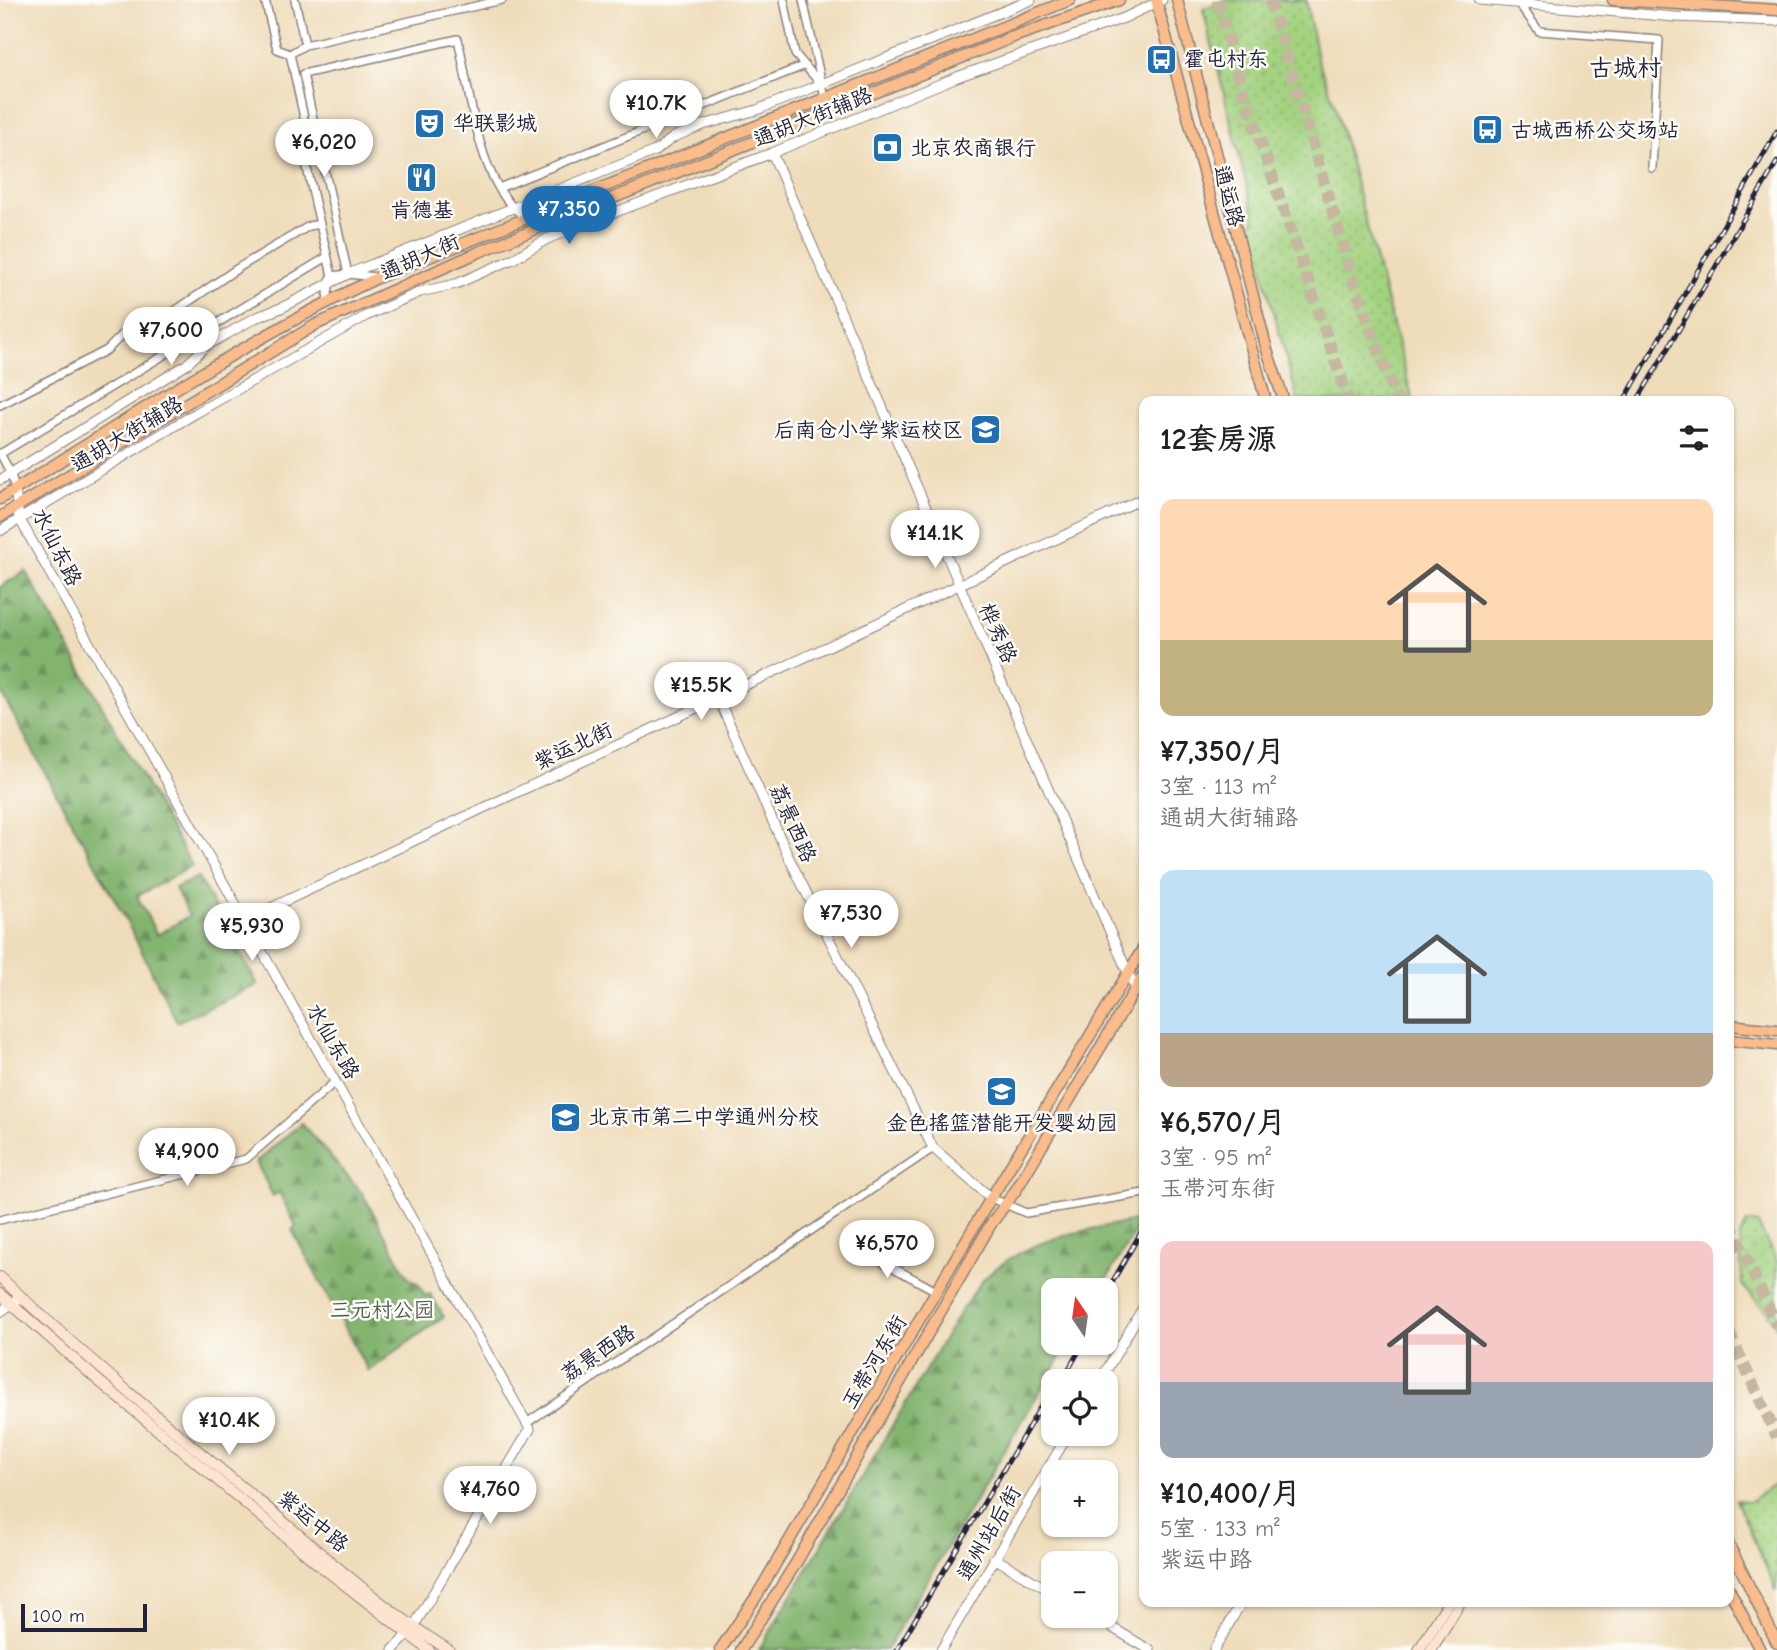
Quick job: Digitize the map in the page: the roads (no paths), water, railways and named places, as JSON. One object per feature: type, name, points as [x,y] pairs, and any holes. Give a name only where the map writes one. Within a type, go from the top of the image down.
[{"type":"main road","name":"通胡大街","points":[[0,499],[187,382],[327,301],[377,278],[1070,0]]},
{"type":"main road","name":"通胡大街","points":[[0,517],[315,325],[479,252],[1016,36],[1119,0]]},
{"type":"main road","name":"通运路","points":[[1177,0],[1264,338],[1282,396]]},
{"type":"main road","points":[[1613,0],[1777,10]]},
{"type":"main road","name":"通运路","points":[[1158,1],[1265,396]]},
{"type":"main road","name":"玉带河东街","points":[[720,1650],[756,1597],[991,1198],[1139,955]]},
{"type":"main road","points":[[1128,973],[1139,969]]},
{"type":"main road","points":[[1128,973],[1139,982]]},
{"type":"main road","name":"玉带河东街","points":[[741,1650],[796,1563],[1004,1204],[1139,989]]},
{"type":"main road","points":[[1734,1026],[1777,1030]]},
{"type":"main road","points":[[1734,1041],[1777,1045]]},
{"type":"main road","name":"紫运中路","points":[[0,1277],[410,1630],[429,1650]]},
{"type":"main road","name":"紫运中路","points":[[0,1294],[308,1556],[410,1630],[449,1650]]},
{"type":"main road","points":[[1734,1555],[1777,1643]]},
{"type":"main road","points":[[1734,1599],[1760,1650]]},
{"type":"main road","points":[[1419,1650],[1445,1607]]},
{"type":"main road","points":[[1431,1650],[1457,1607]]},
{"type":"street","points":[[265,0],[277,49],[290,54]]},
{"type":"street","points":[[295,0],[305,45]]},
{"type":"street","points":[[290,54],[305,45],[502,0]]},
{"type":"street","points":[[783,0],[795,54],[820,83]]},
{"type":"street","points":[[803,0],[824,98]]},
{"type":"street","name":"通胡大街辅路","points":[[0,480],[186,365],[206,346],[255,317],[330,280],[655,150],[703,125],[757,110],[1031,0]]},
{"type":"street","points":[[1479,0],[1777,22]]},
{"type":"street","name":"通胡大街辅路","points":[[0,531],[340,328],[420,292],[456,284],[513,259],[559,234],[772,153],[957,77],[1124,18],[1158,1]]},
{"type":"street","points":[[1517,2],[1539,31],[1659,40],[1652,168]]},
{"type":"street","points":[[377,278],[348,274],[303,74],[458,39],[487,167],[510,208],[526,218]]},
{"type":"street","points":[[290,54],[306,127],[301,142],[327,257],[330,280],[327,301]]},
{"type":"street","points":[[499,188],[803,66]]},
{"type":"street","name":"桦秀路","points":[[772,153],[1128,973]]},
{"type":"street","points":[[0,405],[107,350],[127,331],[169,315],[238,268],[309,226],[320,224]]},
{"type":"street","points":[[15,490],[11,474],[0,454],[327,257]]},
{"type":"street","name":"水仙东路","points":[[15,490],[19,519],[528,1422]]},
{"type":"street","name":"紫运北街","points":[[245,920],[1139,500]]},
{"type":"street","name":"荔景西路","points":[[718,698],[789,858],[933,1148],[991,1198]]},
{"type":"street","points":[[0,1220],[246,1159],[336,1081]]},
{"type":"street","name":"荔景西路","points":[[528,1422],[933,1148]]},
{"type":"street","points":[[991,1198],[1026,1213],[1139,1195]]},
{"type":"street","points":[[850,1244],[938,1292]]},
{"type":"street","points":[[0,1312],[22,1297]]},
{"type":"street","points":[[1107,1369],[1139,1315]]},
{"type":"street","points":[[393,1650],[410,1630],[530,1429],[528,1422]]},
{"type":"street","name":"通州站后街","points":[[941,1650],[1061,1446]]},
{"type":"street","points":[[994,1558],[1041,1585]]},
{"type":"street","points":[[1214,1650],[1239,1607]]},
{"type":"street","points":[[1113,1628],[1150,1650]]},
{"type":"tunnel","points":[[1218,0],[1237,73],[1347,396]]},
{"type":"tunnel","points":[[1270,0],[1353,280],[1395,396]]},
{"type":"tunnel","points":[[1734,1233],[1777,1326]]},
{"type":"tunnel","points":[[1734,1343],[1777,1437]]},
{"type":"railway","points":[[1627,396],[1777,131]]},
{"type":"railway","points":[[1640,396],[1777,162]]},
{"type":"railway","points":[[1115,1278],[1139,1236]]},
{"type":"railway","points":[[1069,1369],[1077,1355]]},
{"type":"railway","points":[[897,1650],[1041,1406]]},
{"type":"place","name":"霍屯村东","points":[[1161,59]]},
{"type":"place","name":"华联影城","points":[[430,123]]},
{"type":"place","name":"古城西桥公交场站","points":[[1488,130]]},
{"type":"place","name":"北京农商银行","points":[[887,148]]},
{"type":"place","name":"肯德基","points":[[422,178]]},
{"type":"place","name":"后南仓小学紫运校区","points":[[986,430]]},
{"type":"place","name":"金色摇篮潜能开发婴幼园","points":[[1002,1091]]},
{"type":"place","name":"北京市第二中学通州分校","points":[[565,1117]]},
{"type":"district","name":"古城村","points":[[1625,68]]},
{"type":"park label","name":"三元村公园","points":[[382,1310]]}]
